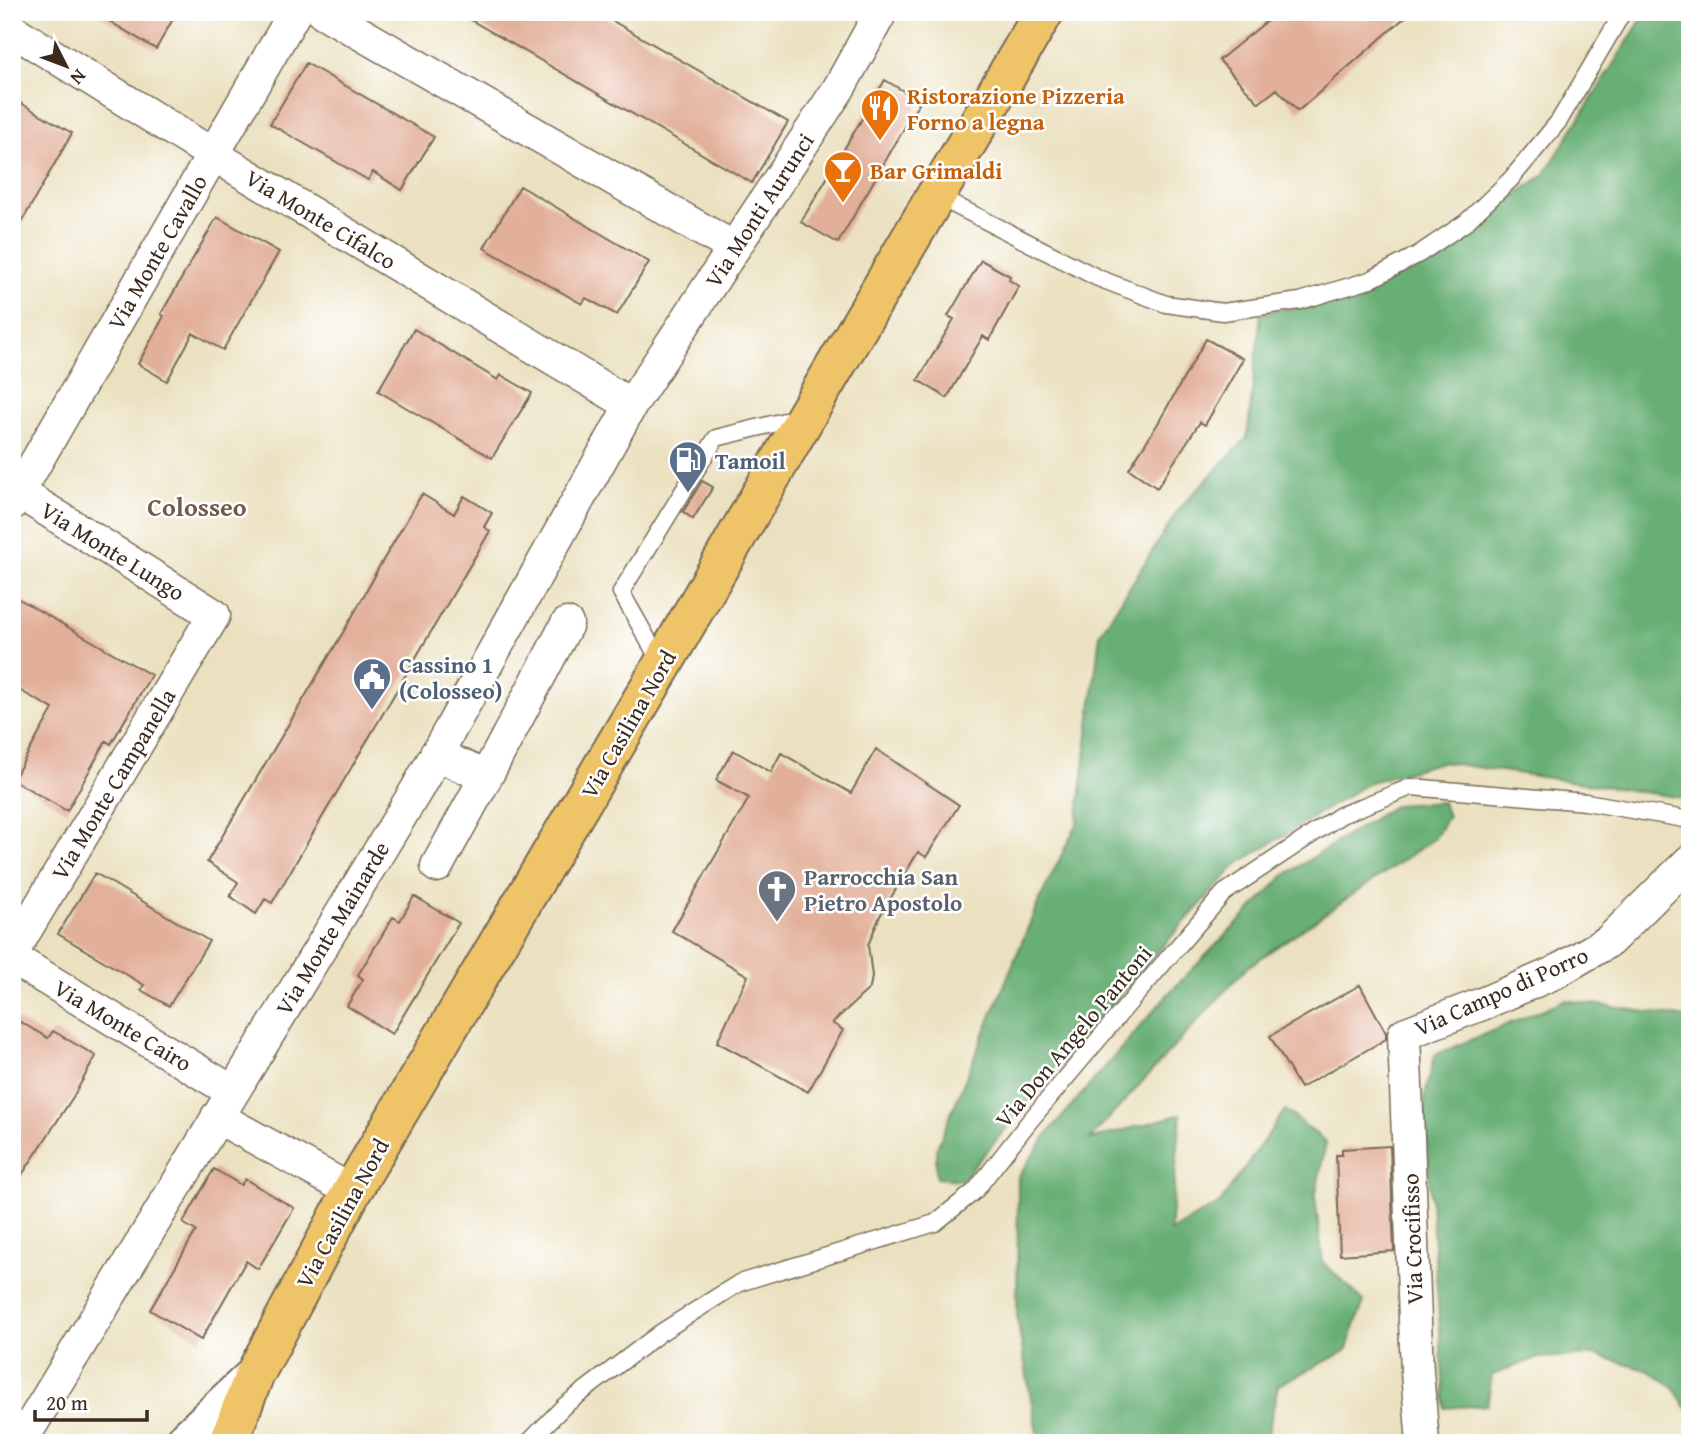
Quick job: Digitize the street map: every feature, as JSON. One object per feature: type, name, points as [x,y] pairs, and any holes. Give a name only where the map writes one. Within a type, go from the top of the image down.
[{"type":"main road","name":"Via Casilina Nord","points":[[228,1443],[254,1376],[352,1191],[1044,12]]},
{"type":"street","name":"Via Monte Cavallo","points":[[15,495],[295,12]]},
{"type":"street","points":[[323,12],[734,248]]},
{"type":"street","name":"Via Monti Aurunci","points":[[631,405],[839,88],[881,12]]},
{"type":"street","name":"Via Monte Cifalco","points":[[12,30],[212,154],[631,405]]},
{"type":"street","name":"Via Monte Mainarde","points":[[20,1443],[417,789],[631,405]]},
{"type":"street","name":"Via Monte Lungo","points":[[15,495],[214,615]]},
{"type":"street","name":"Via Monte Campanella","points":[[12,956],[214,615]]},
{"type":"street","points":[[437,866],[567,625]]},
{"type":"street","points":[[436,754],[486,777]]},
{"type":"street","name":"Via Campo di Porro","points":[[1404,1034],[1554,973],[1609,941],[1690,861]]},
{"type":"street","name":"Via Monte Cairo","points":[[12,956],[352,1191]]},
{"type":"street","name":"Via Crocifisso","points":[[1404,1034],[1417,1371],[1423,1443]]},
{"type":"street","points":[[183,1443],[254,1376]]},
{"type":"lane","points":[[937,196],[1098,278],[1166,304],[1223,312],[1300,300],[1370,280],[1419,254],[1465,223],[1511,179],[1559,121],[1623,12]]},
{"type":"lane","points":[[662,666],[621,592],[716,438],[806,416]]},
{"type":"lane","name":"Via Don Angelo Pantoni","points":[[528,1443],[564,1406],[628,1357],[660,1333],[739,1283],[935,1223],[975,1191],[1036,1112],[1224,893],[1341,815],[1410,787],[1586,802],[1690,820]]},
{"type":"green space","points":[[1646,12],[1690,12],[1690,799],[1441,762],[1370,782],[1236,865],[1152,958],[962,1180],[936,1178],[936,1150],[1039,901],[1077,824],[1100,634],[1180,507],[1247,438],[1261,313],[1367,294],[1544,175]]},
{"type":"green space","points":[[1442,802],[1448,816],[1435,838],[1246,968],[1089,1140],[1181,1114],[1170,1231],[1220,1203],[1285,1110],[1326,1142],[1315,1197],[1323,1263],[1364,1301],[1346,1351],[1278,1385],[1266,1443],[1068,1443],[1037,1433],[1017,1318],[1018,1177],[1048,1133],[1169,993],[1285,875],[1395,805]]},
{"type":"green space","points":[[1565,1000],[1690,1018],[1690,1413],[1672,1386],[1649,1371],[1596,1355],[1537,1358],[1492,1375],[1487,1405],[1445,1408],[1424,1098],[1435,1055]]},
{"type":"building","points":[[94,12],[177,12],[156,49]]},
{"type":"building","points":[[457,12],[597,12],[788,122],[752,183]]},
{"type":"building","points":[[1278,12],[1411,12],[1298,111],[1277,89],[1259,103],[1219,60]]},
{"type":"building","points":[[306,63],[434,137],[402,190],[373,172],[368,180],[270,124]]},
{"type":"building","points":[[885,80],[920,101],[838,243],[801,222]]},
{"type":"building","points":[[12,98],[72,133],[12,239]]},
{"type":"building","points":[[520,186],[649,262],[617,315],[586,298],[582,304],[484,248]]},
{"type":"building","points":[[217,217],[279,252],[223,350],[193,333],[167,381],[138,364],[164,316],[161,314]]},
{"type":"building","points":[[981,260],[1010,276],[1009,280],[1019,286],[989,340],[983,336],[947,398],[918,380],[954,319],[948,316]]},
{"type":"building","points":[[414,329],[498,380],[501,375],[532,393],[492,458],[378,391]]},
{"type":"building","points":[[1206,339],[1243,359],[1205,425],[1200,422],[1157,488],[1129,469]]},
{"type":"building","points":[[702,481],[713,487],[693,519],[683,512]]},
{"type":"building","points":[[422,494],[454,514],[464,496],[492,513],[484,527],[490,531],[272,903],[265,899],[256,914],[230,896],[238,882],[207,862]]},
{"type":"building","points":[[12,595],[151,675],[111,744],[106,741],[67,811],[13,780],[53,709],[12,686]]},
{"type":"building","name":"Parrocchia San Pietro Apostolo","points":[[876,749],[959,805],[926,857],[918,852],[880,916],[868,945],[872,976],[870,988],[832,1023],[843,1030],[808,1092],[717,1042],[748,976],[672,931],[749,798],[716,780],[733,750],[771,772],[781,753],[851,793]]},
{"type":"building","points":[[95,873],[209,941],[169,1006],[141,990],[144,985],[58,934]]},
{"type":"building","points":[[414,896],[459,923],[392,1034],[347,1006],[363,979],[358,975],[393,917],[400,921]]},
{"type":"building","points":[[1360,985],[1386,1033],[1386,1039],[1300,1088],[1270,1036]]},
{"type":"building","points":[[12,1017],[48,1038],[53,1031],[96,1056],[73,1097],[12,1190]]},
{"type":"building","points":[[1390,1146],[1394,1251],[1340,1255],[1336,1155],[1342,1155],[1342,1149]]},
{"type":"building","points":[[214,1169],[241,1185],[245,1179],[294,1208],[258,1269],[246,1261],[201,1340],[150,1310],[196,1231],[183,1223]]},
{"type":"place","name":"Ristorazione Pizzeria Forno a legna","points":[[880,142]]},
{"type":"place","name":"Bar Grimaldi","points":[[843,204]]},
{"type":"place","name":"Tamoil","points":[[688,494]]},
{"type":"place","name":"Cassino 1 (Colosseo)","points":[[372,711]]},
{"type":"place","name":"Parrocchia San Pietro Apostolo","points":[[777,923]]},
{"type":"district","name":"Colosseo","points":[[197,506]]}]
